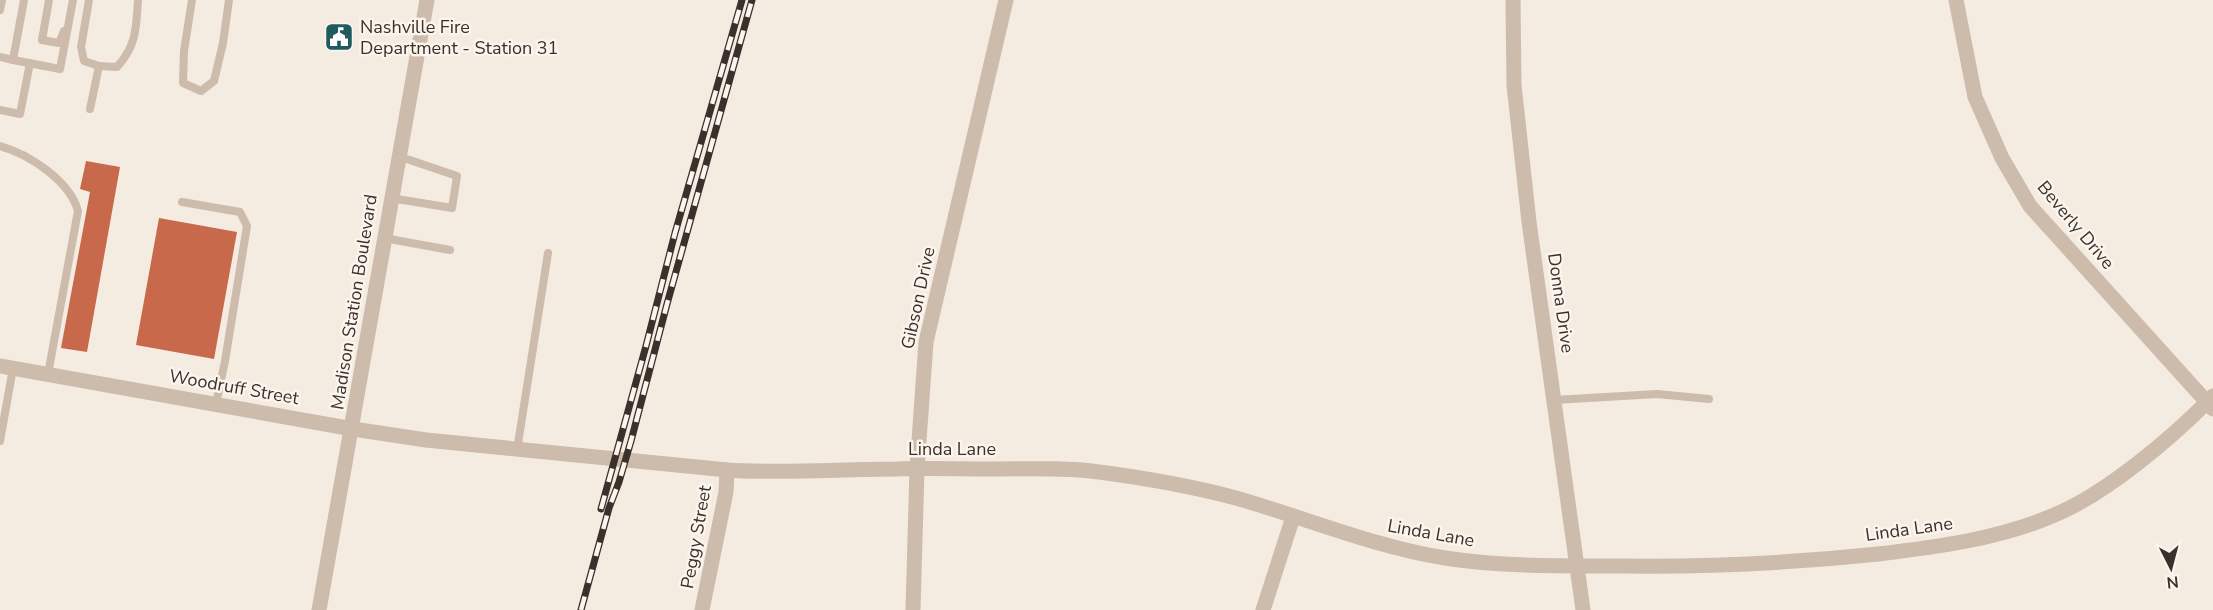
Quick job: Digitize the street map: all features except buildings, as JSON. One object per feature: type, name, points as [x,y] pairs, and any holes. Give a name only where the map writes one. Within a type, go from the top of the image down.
[{"type":"street","name":"Madison Station Boulevard","points":[[319,610],[353,429],[398,156],[427,0]]},
{"type":"street","name":"Gibson Drive","points":[[913,610],[918,469],[926,342],[1006,0]]},
{"type":"street","name":"Donna Drive","points":[[1513,0],[1516,107],[1529,222],[1583,610]]},
{"type":"street","name":"Beverly Drive","points":[[1956,0],[1975,97],[2002,158],[2030,206],[2211,402]]},
{"type":"street","name":"Woodruff Street","points":[[7,367],[353,429],[517,450],[606,458]]},
{"type":"street","name":"Linda Lane","points":[[606,458],[726,471],[1042,468],[1095,471],[1236,498],[1377,544],[1446,558],[1517,565],[1763,564],[1910,550],[1973,539],[2056,515],[2114,480],[2211,402]]},
{"type":"street","name":"Peggy Street","points":[[702,610],[726,492],[726,471]]},
{"type":"street","points":[[1263,610],[1293,517]]},
{"type":"lane","points":[[0,10],[2,0]]},
{"type":"lane","points":[[13,60],[24,0]]},
{"type":"lane","points":[[49,0],[42,40],[59,43],[66,28],[71,0]]},
{"type":"lane","points":[[0,57],[60,69],[71,0]]},
{"type":"lane","points":[[89,0],[81,47],[84,61],[99,66],[117,67],[128,55],[136,36],[138,0]]},
{"type":"lane","points":[[192,0],[184,51],[183,82],[201,91],[214,81],[223,43],[229,0]]},
{"type":"lane","points":[[0,110],[20,114],[30,63]]},
{"type":"lane","points":[[90,109],[99,66]]},
{"type":"lane","points":[[0,146],[19,153],[55,176],[75,200],[78,212],[48,374]]},
{"type":"lane","points":[[391,198],[452,208],[457,176],[398,156]]},
{"type":"lane","points":[[182,202],[240,212],[247,226],[216,404]]},
{"type":"lane","points":[[384,238],[450,250]]},
{"type":"lane","points":[[517,450],[548,253]]},
{"type":"lane","points":[[0,441],[7,367]]},
{"type":"lane","points":[[1555,400],[1657,394],[1709,399]]},
{"type":"railway","points":[[601,509],[675,233],[742,0]]},
{"type":"railway","points":[[581,610],[609,508],[631,441],[752,0]]},
{"type":"place","name":"Nashville Fire Department - Station 31","points":[[339,37]]}]
